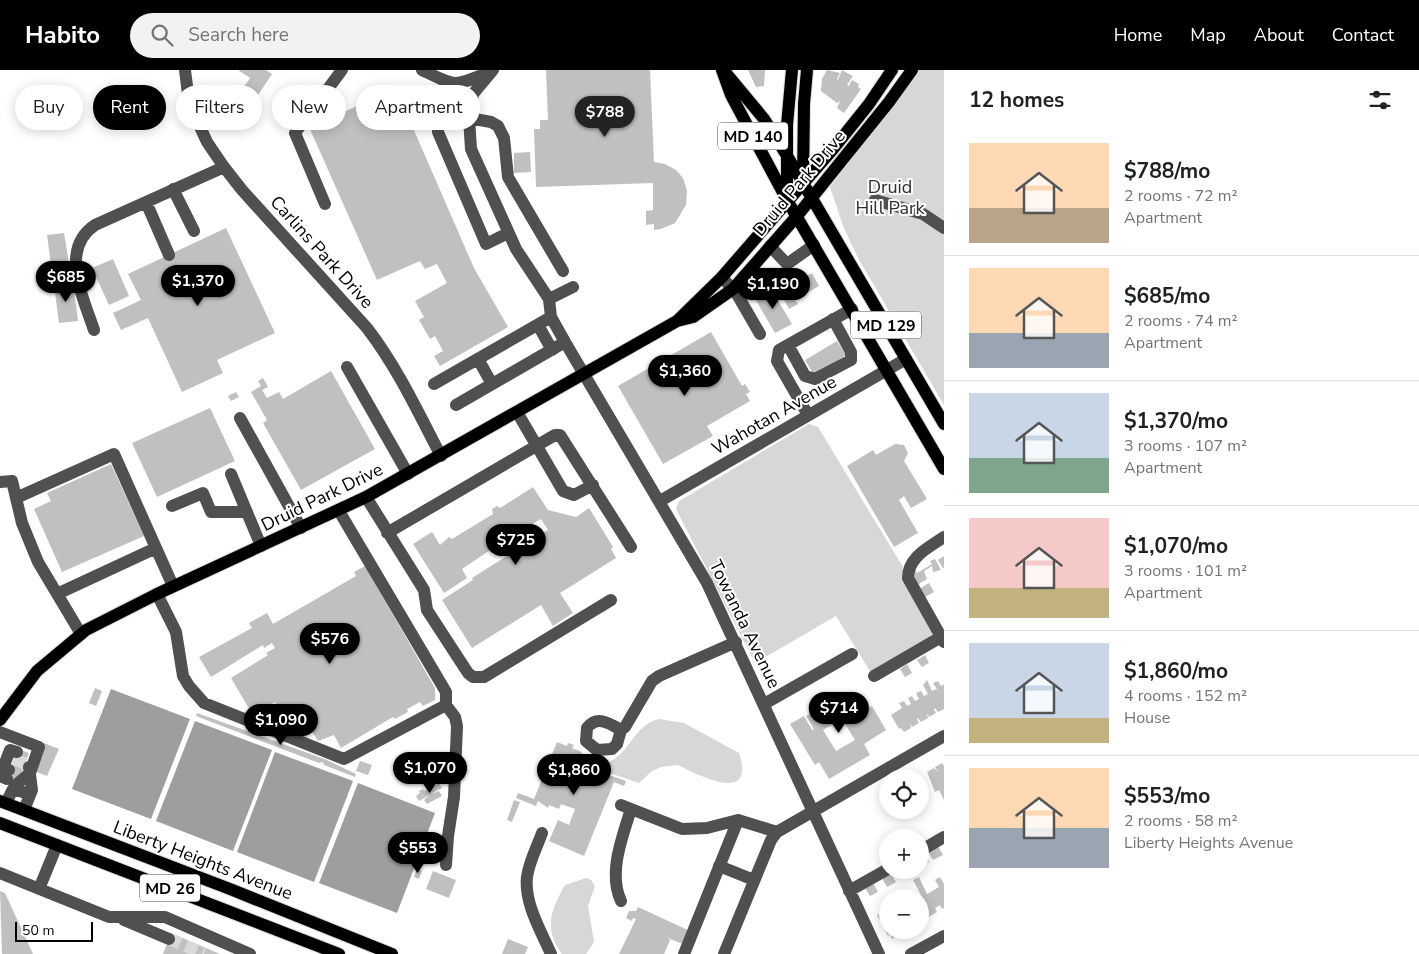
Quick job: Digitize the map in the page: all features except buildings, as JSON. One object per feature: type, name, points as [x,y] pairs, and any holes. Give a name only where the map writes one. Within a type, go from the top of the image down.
[{"type":"main road","name":"MD 140","points":[[723,70],[750,100],[803,182]]},
{"type":"main road","name":"MD 140","points":[[723,70],[730,95],[787,200]]},
{"type":"main road","points":[[787,200],[787,119],[792,70]]},
{"type":"main road","points":[[803,182],[804,104],[807,70]]},
{"type":"main road","name":"Druid Park Drive","points":[[1,715],[37,671],[81,634],[110,616],[366,497],[677,321],[722,277],[869,104],[892,70]]},
{"type":"main road","name":"Druid Park Drive","points":[[677,321],[693,317],[732,289],[797,216],[889,102],[912,70]]},
{"type":"main road","name":"MD 129","points":[[803,182],[944,424]]},
{"type":"main road","name":"MD 129","points":[[787,200],[944,469]]},
{"type":"main road","name":"Liberty Heights Avenue","points":[[3,802],[257,899],[392,954]]},
{"type":"main road","name":"MD 26","points":[[0,823],[339,954]]},
{"type":"street","name":"Carlins Park Drive","points":[[185,70],[188,94],[207,142],[224,167],[383,348],[441,456]]},
{"type":"street","points":[[325,204],[295,133],[342,70]]},
{"type":"street","points":[[422,70],[450,84],[460,84],[493,70]]},
{"type":"street","points":[[480,86],[493,70]]},
{"type":"street","points":[[480,120],[491,122],[501,130],[508,177],[563,271]]},
{"type":"street","points":[[438,130],[486,244],[508,233]]},
{"type":"street","points":[[434,384],[550,317],[549,299],[508,233],[471,149],[470,130]]},
{"type":"street","points":[[94,330],[79,286],[76,264],[77,247],[83,232],[94,225],[224,167]]},
{"type":"street","points":[[173,189],[194,231]]},
{"type":"street","points":[[875,200],[923,214],[944,228]]},
{"type":"street","points":[[146,202],[169,255]]},
{"type":"street","points":[[770,246],[787,264],[814,245]]},
{"type":"street","points":[[722,277],[732,289],[760,334]]},
{"type":"street","points":[[549,299],[573,287]]},
{"type":"street","points":[[808,415],[777,361],[779,350],[852,309]]},
{"type":"street","name":"Towanda Avenue","points":[[550,317],[704,576],[879,954]]},
{"type":"street","points":[[788,345],[805,376],[810,379],[816,379],[851,360],[851,352],[832,320]]},
{"type":"street","points":[[538,325],[552,350]]},
{"type":"street","points":[[456,405],[566,342]]},
{"type":"street","name":"Wahotan Avenue","points":[[660,501],[906,358]]},
{"type":"street","points":[[478,359],[492,384]]},
{"type":"street","points":[[347,367],[408,474]]},
{"type":"street","points":[[517,412],[563,491],[574,495],[593,485]]},
{"type":"street","points":[[240,418],[302,528]]},
{"type":"street","points":[[387,533],[555,435],[560,435],[631,547]]},
{"type":"street","points":[[16,498],[114,454],[173,586]]},
{"type":"street","points":[[231,474],[261,546]]},
{"type":"street","points":[[0,482],[12,482],[22,523],[38,562],[81,634]]},
{"type":"street","points":[[172,506],[203,493],[211,512],[247,512]]},
{"type":"street","points":[[366,497],[424,590],[427,610],[468,674],[473,677],[484,677],[611,600]]},
{"type":"street","points":[[339,511],[446,692],[446,705],[456,717],[454,797],[446,865]]},
{"type":"street","points":[[874,676],[943,640],[908,578],[910,563],[914,558],[944,537]]},
{"type":"street","points":[[57,594],[156,548]]},
{"type":"street","points":[[157,594],[176,632],[183,676],[204,703],[344,759],[446,705]]},
{"type":"street","points":[[621,730],[628,723],[652,681],[736,642]]},
{"type":"street","points":[[764,704],[852,654]]},
{"type":"street","points":[[0,732],[38,747],[14,769],[3,802]]},
{"type":"street","points":[[724,954],[771,840],[777,832],[944,736]]},
{"type":"street","points":[[14,769],[32,790],[24,810]]},
{"type":"street","points":[[14,769],[30,795]]},
{"type":"street","points":[[621,901],[616,889],[615,880],[626,807],[682,829],[707,828],[738,820],[777,832]]},
{"type":"street","points":[[684,954],[738,820]]},
{"type":"street","points":[[542,833],[531,861],[526,886],[533,912],[551,954]]},
{"type":"street","points":[[929,848],[942,843]]},
{"type":"street","points":[[39,889],[57,845]]},
{"type":"street","points":[[719,866],[754,880]]},
{"type":"street","points":[[0,873],[109,917],[122,919],[155,916],[165,918],[245,953]]},
{"type":"street","points":[[849,891],[879,874]]},
{"type":"street","points":[[122,919],[169,939]]},
{"type":"street","points":[[911,954],[944,936]]},
{"type":"green space","name":"Druid Hill Park","points":[[918,70],[944,70],[944,405],[858,258],[843,226],[830,187]]},
{"type":"green space","points":[[809,424],[818,427],[903,567],[904,580],[935,635],[871,673],[836,616],[755,663],[676,509],[679,501]]},
{"type":"green space","points":[[659,719],[684,723],[739,753],[742,769],[740,778],[733,783],[723,783],[711,780],[678,765],[661,767],[652,771],[639,783],[601,770],[601,765],[610,762],[618,756],[636,734],[650,722]]},
{"type":"green space","points":[[586,878],[591,880],[595,886],[588,906],[594,942],[586,954],[562,954],[552,936],[551,919],[553,911],[565,885]]},
{"type":"shaded area","points":[[111,689],[190,719],[151,819],[72,789]]},
{"type":"shaded area","points":[[195,721],[272,750],[233,851],[156,821]]},
{"type":"shaded area","points":[[275,752],[353,781],[314,882],[237,852]]},
{"type":"shaded area","points":[[358,783],[435,813],[397,913],[319,883]]},
{"type":"tunnel","points":[[14,759],[26,764]]},
{"type":"tunnel","points":[[169,939],[204,954]]}]
